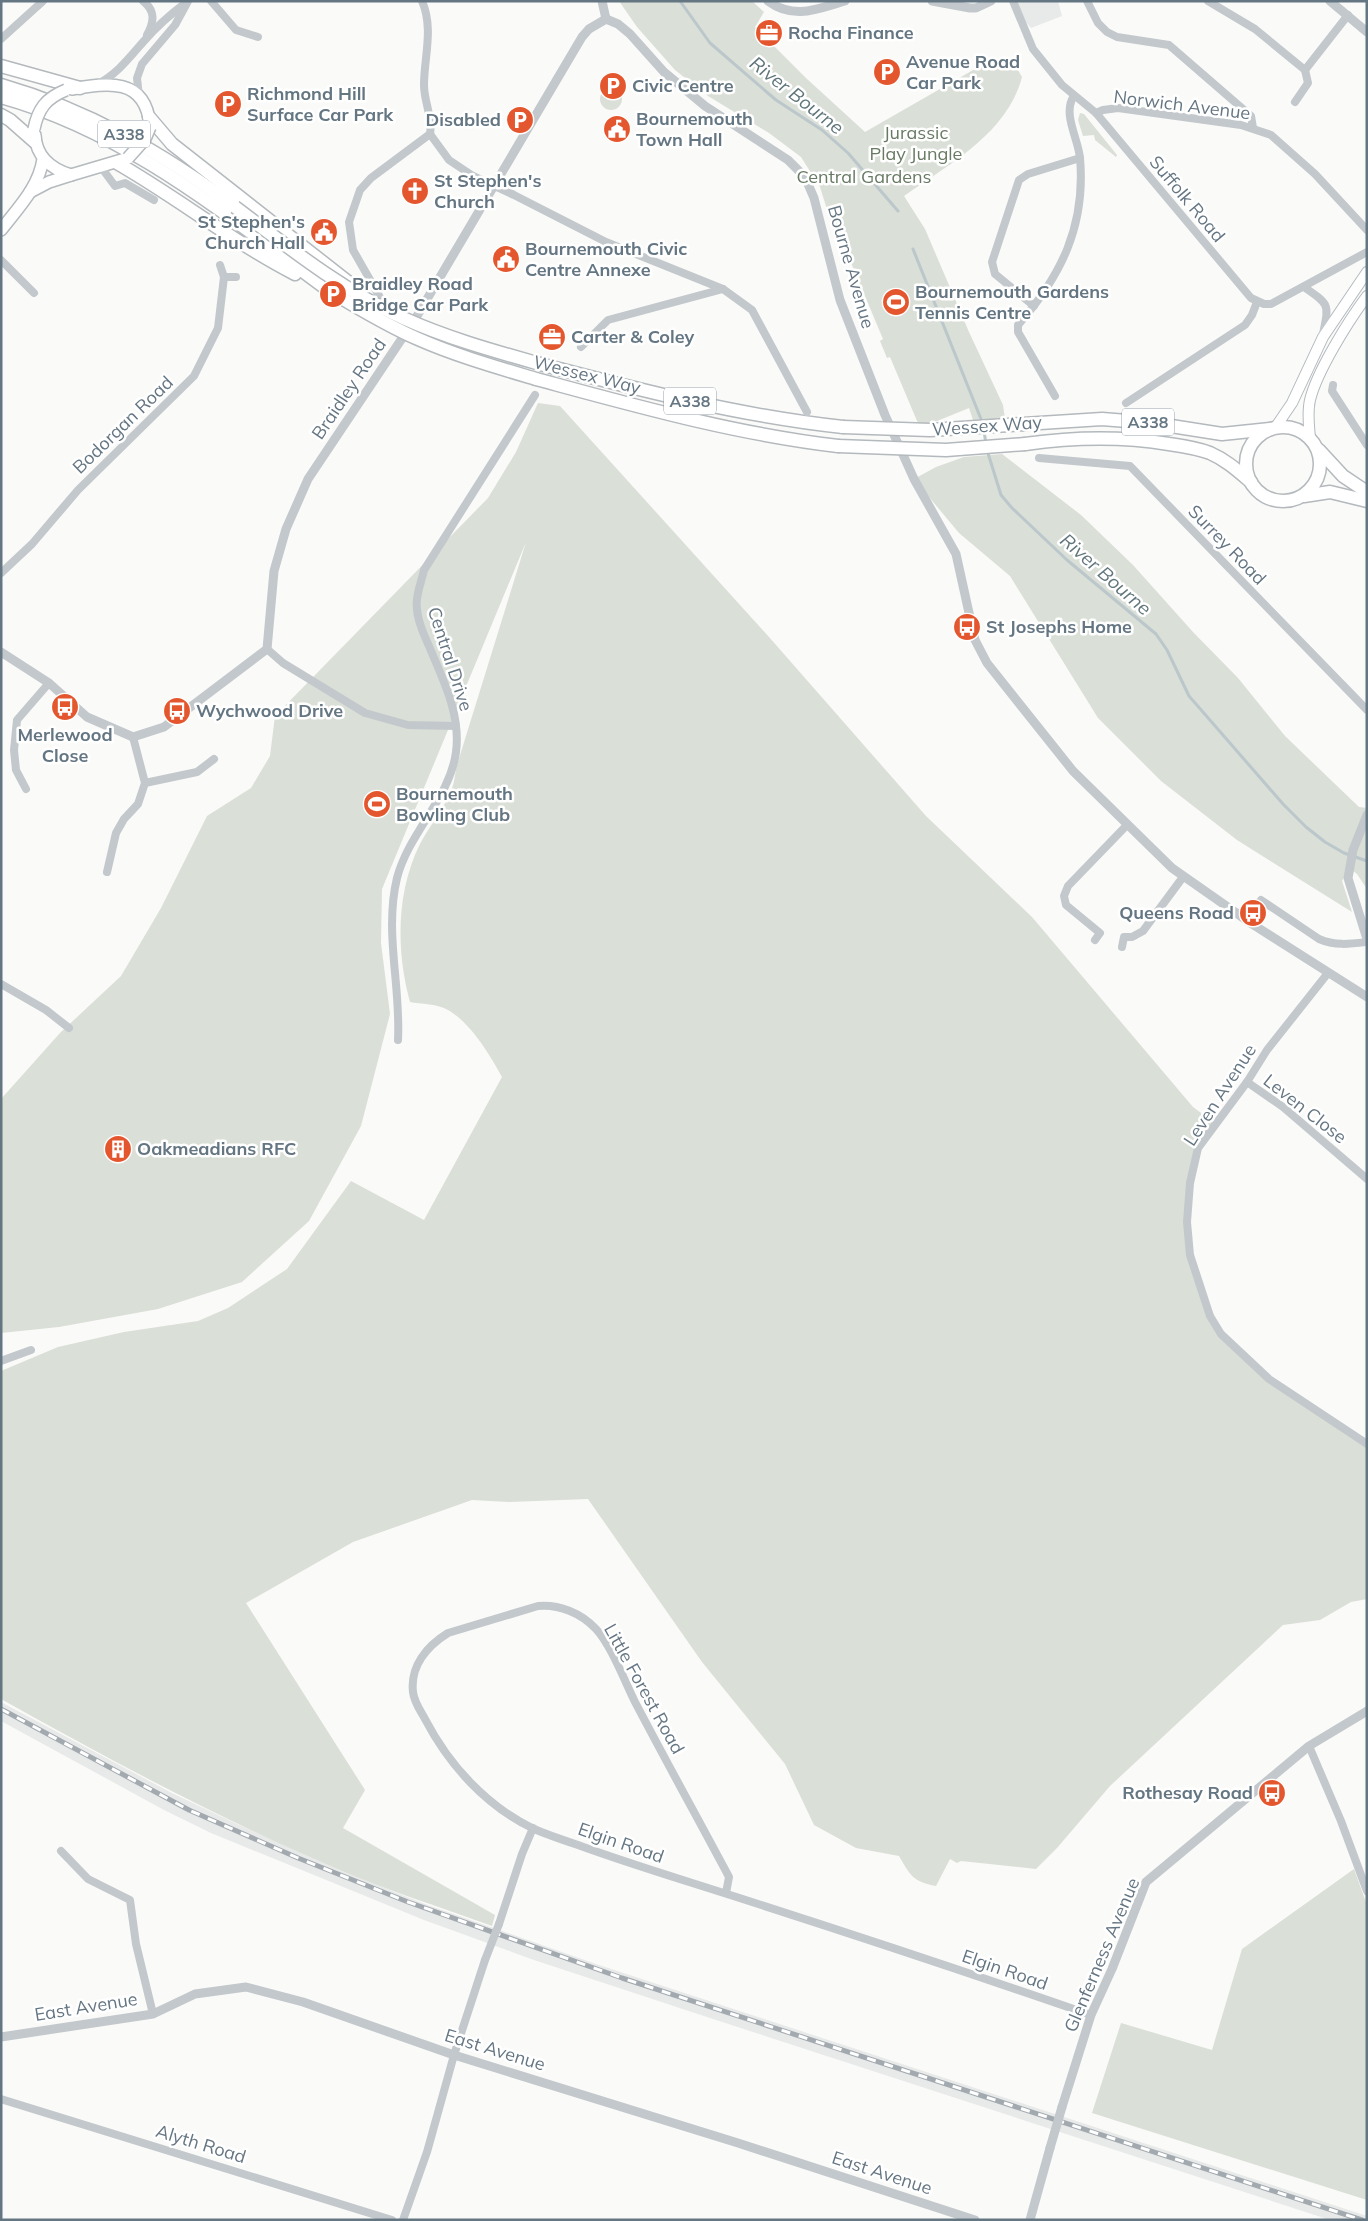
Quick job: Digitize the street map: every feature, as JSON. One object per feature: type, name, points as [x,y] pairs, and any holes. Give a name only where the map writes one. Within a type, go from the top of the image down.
[{"type":"highway","points":[[1,66],[80,88]]},
{"type":"highway","name":"Wessex Way","points":[[1,85],[54,102],[103,123],[180,167],[305,260],[373,303],[402,318],[448,336],[540,364],[699,403],[781,419],[843,427],[930,430],[1102,419],[1152,422],[1222,434],[1273,429]]},
{"type":"highway","name":"Wessex Way","points":[[1,97],[32,106],[93,131],[172,176],[235,208],[331,292],[383,322],[418,339],[472,359],[536,379],[703,423],[768,436],[838,446],[946,450],[1065,439],[1107,438],[1188,446],[1225,461],[1251,482]]},
{"type":"highway","points":[[1,115],[10,120],[35,142]]},
{"type":"highway","points":[[149,122],[235,208]]},
{"type":"highway","points":[[122,161],[217,229],[277,264],[331,292]]},
{"type":"highway","points":[[1367,492],[1344,476],[1313,442],[1298,430],[1273,429],[1256,439],[1249,451],[1246,469],[1251,482],[1260,492],[1272,499],[1286,501],[1330,492],[1367,501]]},
{"type":"highway","points":[[1299,497],[1312,487],[1319,473],[1320,462],[1313,442]]},
{"type":"main road","points":[[30,192],[49,182],[122,161],[145,139],[149,122],[139,97],[130,89],[115,84],[98,84],[66,90],[54,95],[37,115],[34,129],[35,142],[43,159],[54,169],[71,175]]},
{"type":"main road","points":[[1,230],[30,192],[41,172],[43,159]]},
{"type":"main road","points":[[1273,429],[1292,403],[1323,337],[1367,272]]},
{"type":"main road","points":[[1313,442],[1308,419],[1310,400],[1316,383],[1338,341],[1367,296]]},
{"type":"street","points":[[1,39],[43,1]]},
{"type":"street","points":[[143,1],[151,10],[153,16],[153,24],[145,40]]},
{"type":"street","points":[[98,84],[120,70],[145,40],[172,13],[188,1]]},
{"type":"street","points":[[139,97],[138,78],[142,64],[174,25],[188,1]]},
{"type":"street","points":[[211,1],[236,30],[258,37]]},
{"type":"street","points":[[422,1],[427,17],[429,37],[424,86],[426,105],[431,122],[430,134],[449,160],[474,176],[606,242],[723,289],[752,310],[807,412]]},
{"type":"street","points":[[602,1],[606,19]]},
{"type":"street","points":[[768,1],[775,7],[794,13],[808,12],[845,1]]},
{"type":"street","points":[[932,1],[970,8],[976,8],[991,1]]},
{"type":"street","name":"Norwich Avenue","points":[[1013,1],[1033,48],[1062,85],[1096,113],[1118,108],[1254,128],[1271,135],[1315,174],[1367,230]]},
{"type":"street","points":[[1087,1],[1098,23],[1107,32],[1117,37],[1169,45],[1251,116],[1254,128]]},
{"type":"street","points":[[1208,1],[1255,29],[1305,70],[1308,84],[1295,102]]},
{"type":"street","points":[[1330,1],[1367,32]]},
{"type":"street","points":[[1305,70],[1348,16]]},
{"type":"street","name":"Braidley Road","points":[[267,649],[274,571],[286,529],[308,479],[410,327],[582,37],[589,29],[606,19]]},
{"type":"street","name":"Bourne Avenue","points":[[606,19],[618,24],[630,34],[664,72],[705,106],[788,160],[805,177],[814,198],[840,300],[914,479],[956,554],[975,640],[987,663],[1073,771],[1183,877],[1367,997]]},
{"type":"street","points":[[1052,393],[1018,332],[1018,325],[1034,306],[1058,271],[1069,246],[1079,199],[1080,158],[1068,110],[1074,96]]},
{"type":"street","name":"Suffolk Road","points":[[1096,113],[1244,291],[1257,302]]},
{"type":"street","points":[[410,327],[397,320],[388,312],[353,250],[349,222],[360,190],[370,178],[430,134]]},
{"type":"street","points":[[1034,306],[995,274],[992,262],[1019,180],[1028,174],[1080,158]]},
{"type":"street","points":[[101,168],[115,186],[125,183],[154,200]]},
{"type":"street","points":[[1126,403],[1244,325],[1252,315],[1257,302],[1272,304],[1367,252]]},
{"type":"street","points":[[1,260],[34,293]]},
{"type":"street","name":"Bodorgan Road","points":[[1,572],[32,544],[78,490],[194,376],[218,328],[224,277],[220,265]]},
{"type":"street","points":[[224,277],[236,277]]},
{"type":"street","points":[[1304,287],[1325,302],[1328,310],[1323,337]]},
{"type":"street","points":[[581,347],[591,343],[608,320],[723,289]]},
{"type":"street","points":[[1333,385],[1332,391],[1367,445]]},
{"type":"street","name":"Central Drive","points":[[398,1040],[398,1000],[392,939],[392,908],[397,878],[405,854],[450,776],[456,752],[456,726],[450,697],[421,627],[416,600],[424,570],[536,395]]},
{"type":"street","name":"Surrey Road","points":[[1039,458],[1130,466],[1367,710]]},
{"type":"street","points":[[1,652],[49,683],[87,717],[133,736],[164,727],[267,649],[283,663],[365,712],[408,725],[456,726]]},
{"type":"street","points":[[26,789],[16,770],[14,750],[16,720],[49,683]]},
{"type":"street","points":[[107,872],[116,834],[124,819],[138,804],[145,783],[133,736]]},
{"type":"street","points":[[145,783],[197,772],[214,759]]},
{"type":"street","points":[[1261,900],[1281,908],[1319,939],[1328,943],[1367,941],[1348,878],[1353,850],[1367,815]]},
{"type":"street","points":[[1095,940],[1100,933],[1066,905],[1064,896],[1068,886],[1127,825]]},
{"type":"street","points":[[1115,934],[1132,937],[1143,931],[1183,877]]},
{"type":"street","points":[[1122,947],[1124,937]]},
{"type":"street","name":"Leven Avenue","points":[[1328,972],[1268,1050],[1247,1082],[1198,1148],[1190,1183],[1188,1231],[1190,1255],[1210,1316],[1220,1334],[1269,1380],[1367,1444]]},
{"type":"street","points":[[1,984],[46,1010],[69,1028]]},
{"type":"street","name":"Leven Close","points":[[1247,1082],[1283,1107],[1367,1179]]},
{"type":"street","points":[[1,1361],[30,1350]]},
{"type":"street","name":"Little Forest Road","points":[[533,1828],[502,1809],[473,1786],[438,1743],[414,1700],[413,1684],[416,1667],[425,1652],[448,1633],[546,1605],[578,1615],[596,1628],[602,1636],[729,1877],[726,1893]]},
{"type":"street","name":"Glenferness Avenue","points":[[1030,2220],[1062,2107],[1091,2015],[1112,1969],[1146,1882],[1309,1746],[1367,1711]]},
{"type":"street","points":[[1309,1746],[1341,1821],[1367,1891]]},
{"type":"street","points":[[403,2220],[427,2152],[454,2055],[485,1960],[533,1828]]},
{"type":"street","name":"Elgin Road","points":[[533,1828],[618,1860],[981,1976],[1091,2015]]},
{"type":"street","points":[[61,1851],[88,1880],[130,1900],[136,1944],[153,2014]]},
{"type":"street","name":"East Avenue","points":[[1,2037],[153,2014],[195,1994],[246,1987],[303,2002],[454,2055],[748,2146],[975,2220]]},
{"type":"street","name":"Alyth Road","points":[[1,2099],[392,2220]]},
{"type":"shaded area","points":[[1017,1],[1058,1],[1062,16],[1031,28],[1024,20]]},
{"type":"shaded area","points":[[1,1702],[172,1793],[337,1869],[425,1904],[596,1964],[1367,2216],[1367,2220],[1330,2220],[531,1959],[424,1920],[211,1833],[164,1810],[1,1721]]},
{"type":"green space","name":"Central Gardens","points":[[619,1],[752,1],[764,12],[755,27],[806,78],[865,132],[994,58],[1011,58],[1022,77],[1004,115],[974,146],[904,196],[925,229],[969,332],[1003,405],[1005,419],[973,420],[969,408],[920,428],[890,357],[887,358],[880,341],[883,339],[852,265],[845,241],[838,245],[820,187],[801,157],[769,133],[708,96],[675,70],[637,27]]},
{"type":"green space","points":[[611,88],[619,91],[622,99],[619,107],[611,110],[603,107],[600,99],[603,91]]},
{"type":"green space","points":[[1080,113],[1084,114],[1117,155],[1116,157],[1095,140],[1094,135],[1083,136],[1078,120]]},
{"type":"green space","points":[[538,403],[560,406],[769,637],[926,816],[1032,917],[1193,1107],[1216,1124],[1198,1148],[1190,1183],[1191,1256],[1221,1334],[1269,1379],[1367,1444],[1367,1599],[1351,1602],[1320,1620],[1283,1625],[1110,1786],[1057,1848],[1036,1869],[961,1861],[957,1863],[950,1859],[936,1886],[913,1877],[899,1856],[856,1848],[814,1825],[785,1764],[702,1662],[588,1499],[509,1502],[472,1500],[353,1542],[246,1603],[365,1790],[343,1828],[495,1915],[492,1926],[374,1884],[250,1830],[166,1788],[1,1699],[1,1371],[58,1347],[124,1332],[198,1321],[228,1308],[287,1269],[351,1181],[424,1220],[502,1077],[479,1040],[456,1016],[439,1006],[410,1002],[402,963],[401,922],[406,882],[412,862],[453,785],[457,765],[526,542],[382,889],[381,943],[390,1014],[361,1126],[309,1221],[242,1282],[158,1309],[59,1327],[1,1333],[1,1099],[60,1033],[121,976],[161,908],[207,816],[251,788],[270,756],[275,716],[488,498],[516,452]]},
{"type":"green space","points":[[1002,454],[1081,515],[1133,565],[1193,632],[1238,678],[1285,736],[1359,807],[1367,808],[1367,889],[1357,874],[1349,868],[1342,881],[1352,912],[1237,840],[1161,781],[1098,718],[1010,576],[959,533],[914,479],[936,467],[964,457]]},
{"type":"green space","points":[[1354,1869],[1367,1905],[1367,2200],[1092,2113],[1121,2023],[1212,2050],[1242,1949]]},
{"type":"waterway","name":"River Bourne","points":[[680,1],[710,43],[776,100],[822,130],[848,153],[898,211]]},
{"type":"waterway","name":"River Bourne","points":[[913,249],[983,424]]},
{"type":"waterway","name":"River Bourne","points":[[984,431],[986,444]]},
{"type":"waterway","name":"River Bourne","points":[[987,450],[1001,495],[1012,508],[1067,560],[1156,634],[1167,650],[1189,696],[1283,804],[1306,827],[1325,842],[1344,853],[1367,861]]},
{"type":"railway","points":[[1,1709],[189,1810],[298,1858],[408,1902],[622,1978],[1362,2220]]},
{"type":"place","name":"Rocha Finance","points":[[769,33]]},
{"type":"place","name":"Avenue Road Car Park","points":[[887,72]]},
{"type":"place","name":"Civic Centre","points":[[613,86]]},
{"type":"place","name":"Richmond Hill Surface Car Park","points":[[228,104]]},
{"type":"place","name":"Disabled","points":[[520,120]]},
{"type":"place","name":"Bournemouth Town Hall","points":[[617,129]]},
{"type":"place","name":"St Stephen's Church","points":[[415,191]]},
{"type":"place","name":"St Stephen's Church Hall","points":[[324,232]]},
{"type":"place","name":"Bournemouth Civic Centre Annexe","points":[[506,259]]},
{"type":"place","name":"Braidley Road Bridge Car Park","points":[[333,294]]},
{"type":"place","name":"Bournemouth Gardens Tennis Centre","points":[[896,302]]},
{"type":"place","name":"Carter & Coley","points":[[552,337]]},
{"type":"place","name":"St Josephs Home","points":[[967,627]]},
{"type":"place","name":"Merlewood Close","points":[[65,707]]},
{"type":"place","name":"Wychwood Drive","points":[[177,711]]},
{"type":"place","name":"Bournemouth Bowling Club","points":[[377,804]]},
{"type":"place","name":"Queens Road","points":[[1253,913]]},
{"type":"place","name":"Oakmeadians RFC","points":[[118,1149]]},
{"type":"place","name":"Rothesay Road","points":[[1272,1793]]},
{"type":"park label","name":"Jurassic Play Jungle","points":[[916,143]]}]
